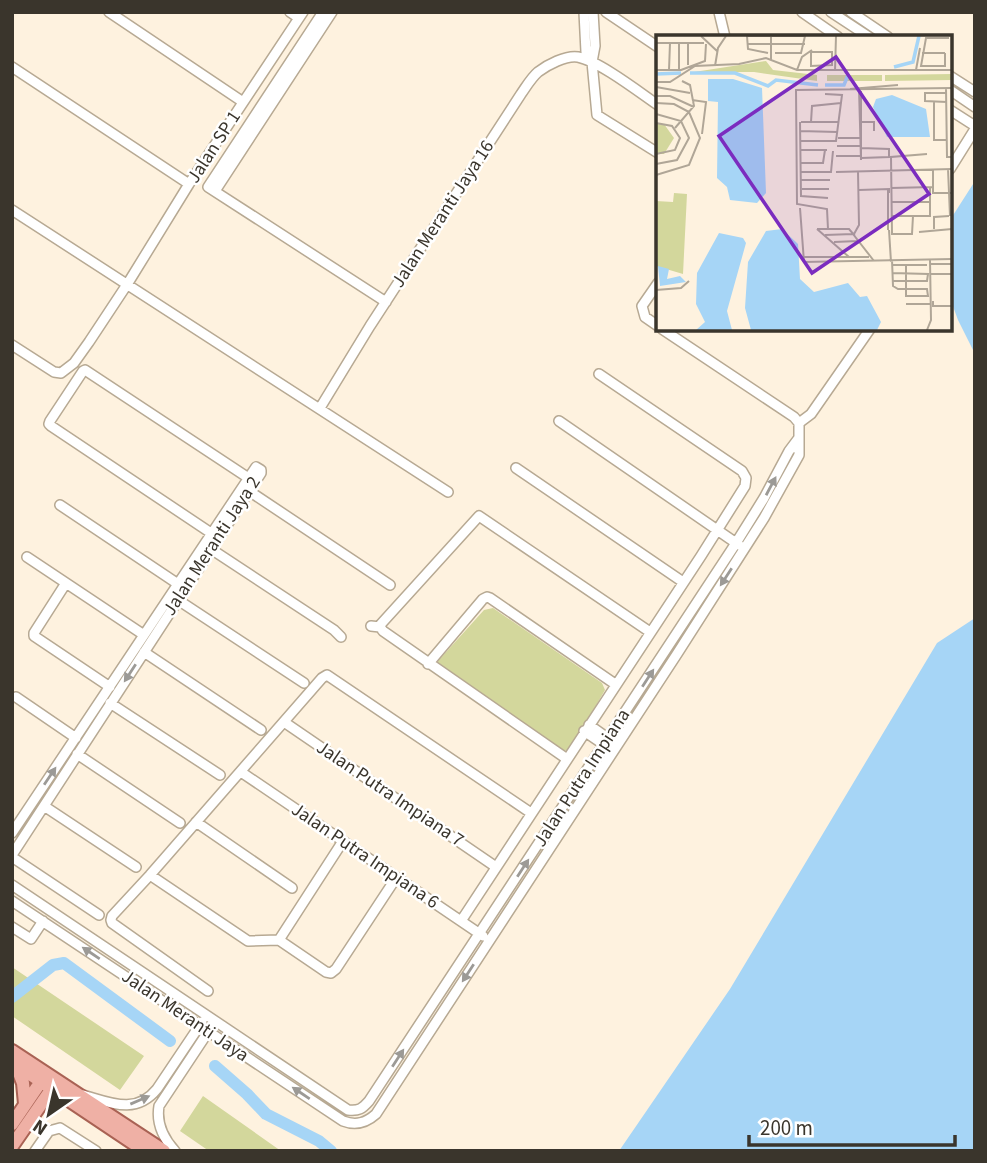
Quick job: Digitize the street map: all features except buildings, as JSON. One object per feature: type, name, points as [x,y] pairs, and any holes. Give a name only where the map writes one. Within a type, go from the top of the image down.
[{"type":"main road","points":[[12,1051],[49,1081],[164,1151]]},
{"type":"main road","points":[[14,1063],[49,1081]]},
{"type":"main road","points":[[14,1063],[31,1108]]},
{"type":"main road","points":[[12,1146],[31,1108],[49,1081]]},
{"type":"main road","points":[[12,1124],[31,1108],[75,1098]]},
{"type":"main road","points":[[75,1098],[145,1151]]},
{"type":"street","points":[[108,12],[243,102]]},
{"type":"street","points":[[290,12],[301,15]]},
{"type":"street","points":[[212,189],[323,12]]},
{"type":"street","points":[[212,189],[332,12]]},
{"type":"street","points":[[584,12],[586,52],[592,62],[656,104]]},
{"type":"street","points":[[593,12],[595,46],[592,62],[597,116],[656,152]]},
{"type":"street","points":[[606,12],[656,46]]},
{"type":"street","points":[[719,12],[725,35]]},
{"type":"street","points":[[802,12],[835,35]]},
{"type":"street","points":[[831,12],[866,35]]},
{"type":"street","points":[[851,12],[885,35]]},
{"type":"street","name":"Jalan SP 1","points":[[12,345],[54,372],[61,373],[74,363],[301,15]]},
{"type":"street","name":"Jalan Meranti Jaya 16","points":[[320,408],[521,94],[538,73],[563,58],[577,56],[592,62]]},
{"type":"street","points":[[12,68],[189,184]]},
{"type":"street","points":[[952,77],[975,92]]},
{"type":"street","points":[[952,91],[975,107]]},
{"type":"street","points":[[952,111],[975,128],[952,166]]},
{"type":"street","points":[[212,189],[386,302]]},
{"type":"street","points":[[12,210],[448,492]]},
{"type":"street","points":[[656,286],[642,306],[645,317],[656,325]]},
{"type":"street","points":[[665,331],[794,417],[799,423],[798,439]]},
{"type":"street","points":[[799,423],[811,414],[869,331]]},
{"type":"street","points":[[211,533],[49,424],[50,421],[85,370],[247,477]]},
{"type":"street","points":[[461,921],[745,486],[746,478],[742,471],[599,374]]},
{"type":"street","points":[[559,421],[740,546]]},
{"type":"street","name":"Jalan Putra Impiana","points":[[356,1110],[362,1109],[369,1101],[606,741],[740,546],[767,513],[799,455],[798,439]]},
{"type":"street","name":"Jalan Putra Impiana","points":[[360,1123],[376,1114],[677,654],[798,439]]},
{"type":"street","name":"Jalan Meranti Jaya 2","points":[[12,833],[76,738],[91,725],[110,703],[144,652],[157,624],[178,584],[247,477],[254,467],[261,470],[177,600],[157,624],[144,635],[110,687],[91,725],[77,754],[12,856]]},
{"type":"street","points":[[516,468],[683,582]]},
{"type":"street","points":[[249,491],[390,585]]},
{"type":"street","points":[[60,505],[178,584]]},
{"type":"street","points":[[567,758],[375,626],[390,614],[479,516],[650,632]]},
{"type":"street","points":[[211,549],[337,633]]},
{"type":"street","points":[[27,557],[144,635]]},
{"type":"street","points":[[66,583],[34,635],[110,687]]},
{"type":"street","points":[[428,664],[487,597],[615,684]]},
{"type":"street","points":[[177,600],[304,683]]},
{"type":"street","points":[[144,652],[261,730]]},
{"type":"street","points":[[208,991],[112,923],[112,916],[327,675],[531,813]]},
{"type":"street","points":[[16,697],[76,738]]},
{"type":"street","points":[[110,703],[220,775]]},
{"type":"street","name":"Jalan Putra Impiana 7","points":[[284,722],[496,867]]},
{"type":"street","points":[[587,728],[615,748]]},
{"type":"street","points":[[77,754],[180,823]]},
{"type":"street","name":"Jalan Putra Impiana 6","points":[[241,772],[489,940]]},
{"type":"street","points":[[44,806],[136,867]]},
{"type":"street","points":[[21,820],[30,826]]},
{"type":"street","points":[[196,822],[292,888]]},
{"type":"street","points":[[279,940],[343,841]]},
{"type":"street","points":[[12,856],[99,915]]},
{"type":"street","points":[[150,875],[248,941],[279,940],[331,973],[396,878]]},
{"type":"street","name":"Jalan Meranti Jaya","points":[[12,884],[348,1110],[356,1110]]},
{"type":"street","name":"Jalan Meranti Jaya","points":[[12,901],[343,1121],[360,1123]]},
{"type":"street","points":[[12,927],[31,939],[43,921]]},
{"type":"street","points":[[75,1098],[118,1105],[142,1102],[152,1096],[211,1019]]},
{"type":"street","points":[[175,1151],[159,1125],[159,1106],[204,1028]]},
{"type":"street","points":[[36,1151],[49,1131],[60,1128],[92,1150]]},
{"type":"green space","points":[[493,608],[602,683],[605,690],[570,750],[562,751],[437,666],[438,661],[484,610]]},
{"type":"green space","points":[[12,967],[144,1056],[120,1090],[12,1016]]},
{"type":"green space","points":[[203,1096],[281,1151],[209,1151],[180,1131]]},
{"type":"water","points":[[975,181],[975,354],[952,304],[952,217]]},
{"type":"water","points":[[975,618],[975,1151],[619,1151],[730,989],[937,643]]},
{"type":"waterway","points":[[12,997],[53,965],[64,963],[170,1041]]},
{"type":"waterway","points":[[215,1066],[266,1114],[319,1141],[331,1151]]}]
